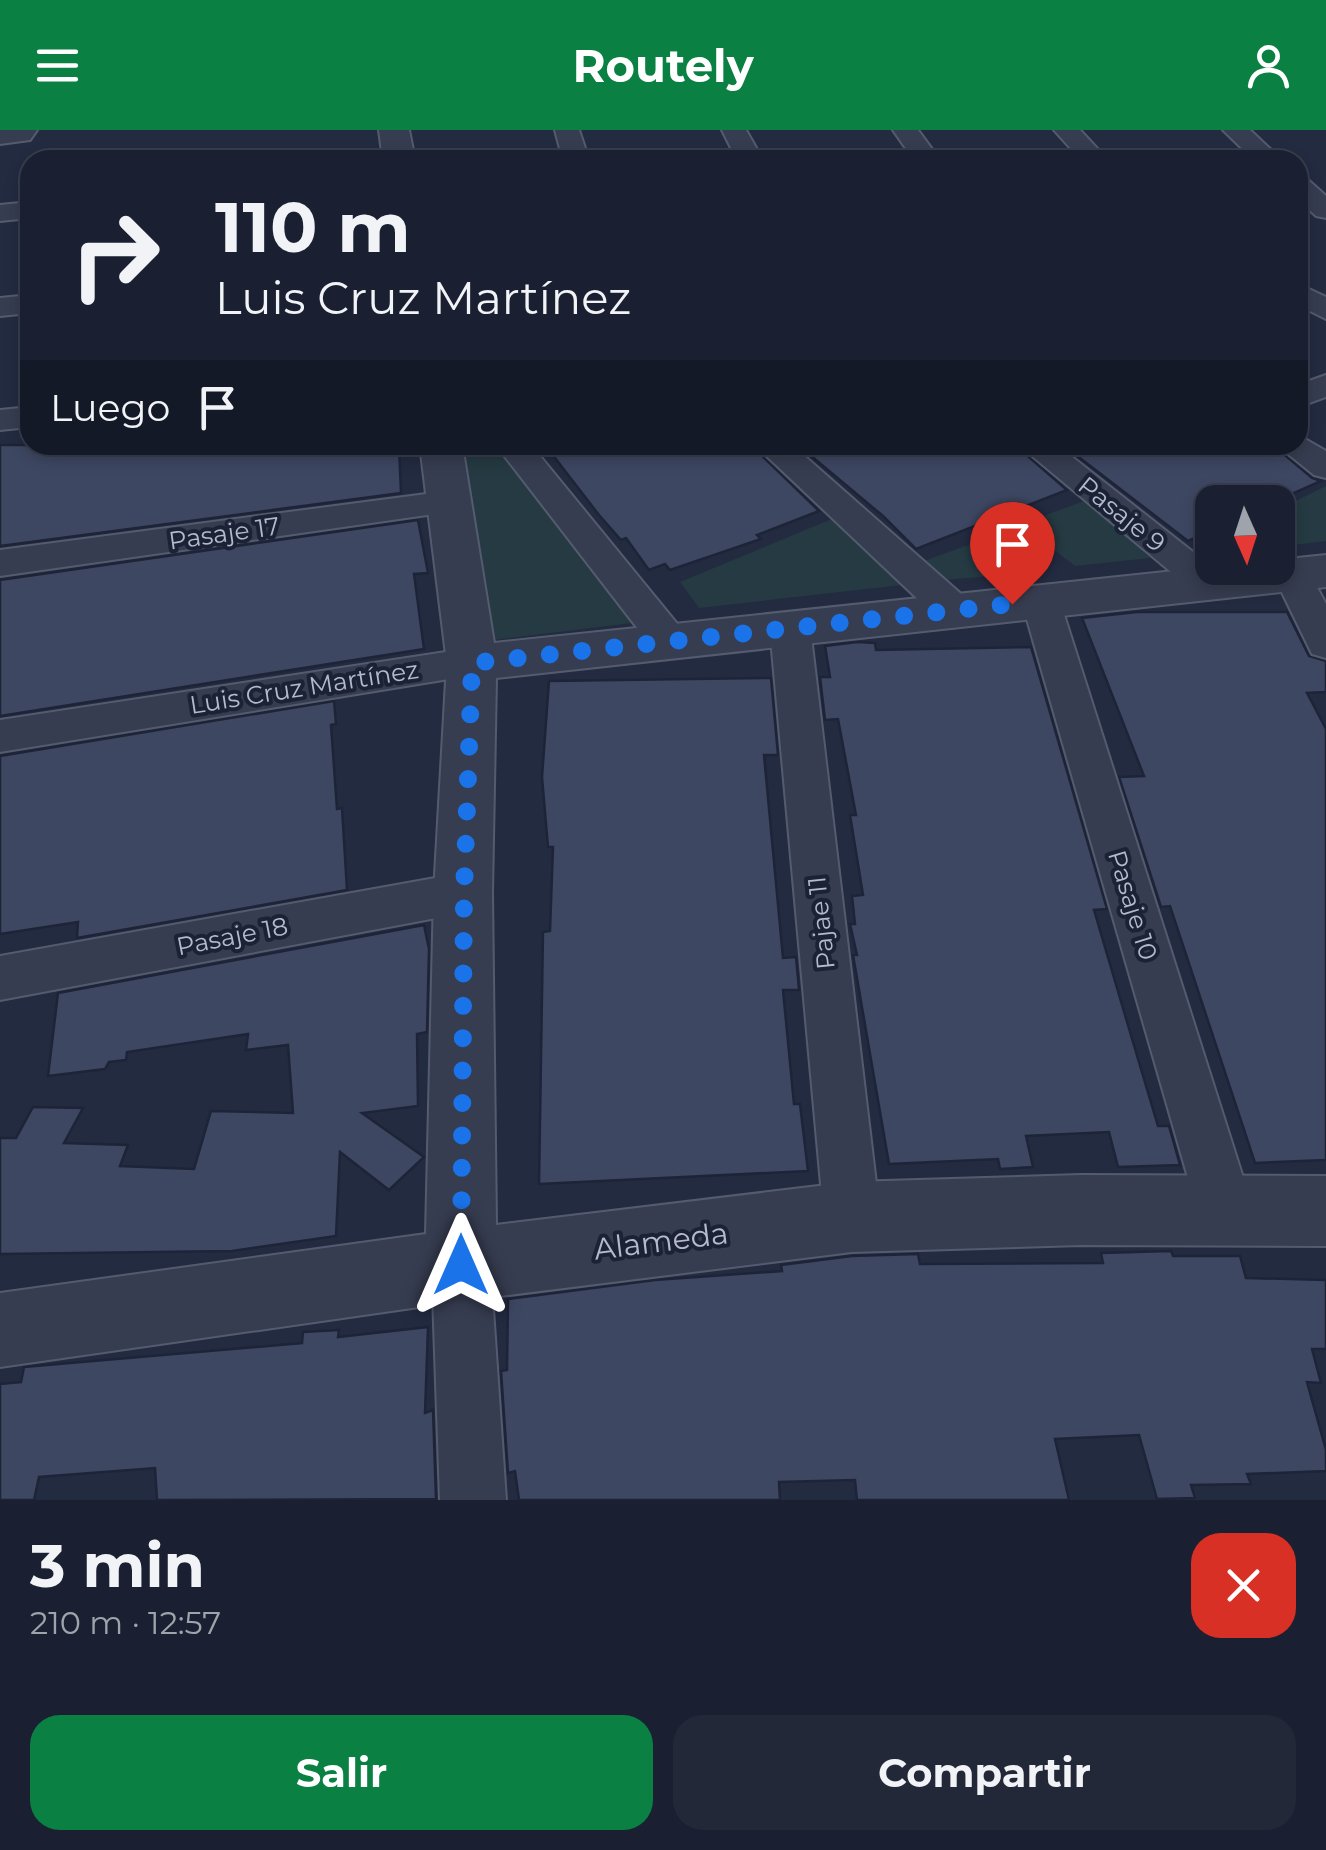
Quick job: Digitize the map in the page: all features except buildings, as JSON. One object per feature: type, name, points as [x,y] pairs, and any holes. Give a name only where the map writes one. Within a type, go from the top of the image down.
[{"type":"street","points":[[0,136],[20,135],[25,130]]},
{"type":"street","points":[[1066,130],[1085,150]]},
{"type":"street","points":[[1235,130],[1258,150]]},
{"type":"street","points":[[442,455],[472,663],[464,893],[461,1265],[473,1500]]},
{"type":"street","points":[[521,455],[669,642]]},
{"type":"street","points":[[783,455],[954,611]]},
{"type":"street","name":"Pasaje 9","points":[[1048,455],[1195,573]]},
{"type":"street","name":"Pasaje 17","points":[[0,563],[449,502]]},
{"type":"street","points":[[1309,573],[1326,644]]},
{"type":"street","name":"Luis Cruz Martínez","points":[[0,736],[376,674],[1199,585]]},
{"type":"street","name":"Pasaje 10","points":[[1041,602],[1225,1209]]},
{"type":"street","name":"Pajae 11","points":[[790,628],[852,1217]]},
{"type":"street","name":"Pasaje 18","points":[[0,978],[464,893]]},
{"type":"street","name":"Alameda","points":[[0,1330],[461,1265],[852,1217],[1225,1209],[1326,1212]]},
{"type":"shaded area","points":[[450,455],[507,455],[648,621],[478,642]]},
{"type":"shaded area","points":[[1326,486],[1326,541],[1295,545],[1295,502]]},
{"type":"shaded area","points":[[1087,500],[1150,558],[1075,566],[1021,524]]},
{"type":"shaded area","points":[[839,516],[911,584],[699,608],[680,582]]},
{"type":"shaded area","points":[[999,534],[1037,572],[944,580],[924,561]]},
{"type":"route","points":[[461,1265],[464,893],[472,663],[1012,604]]}]
